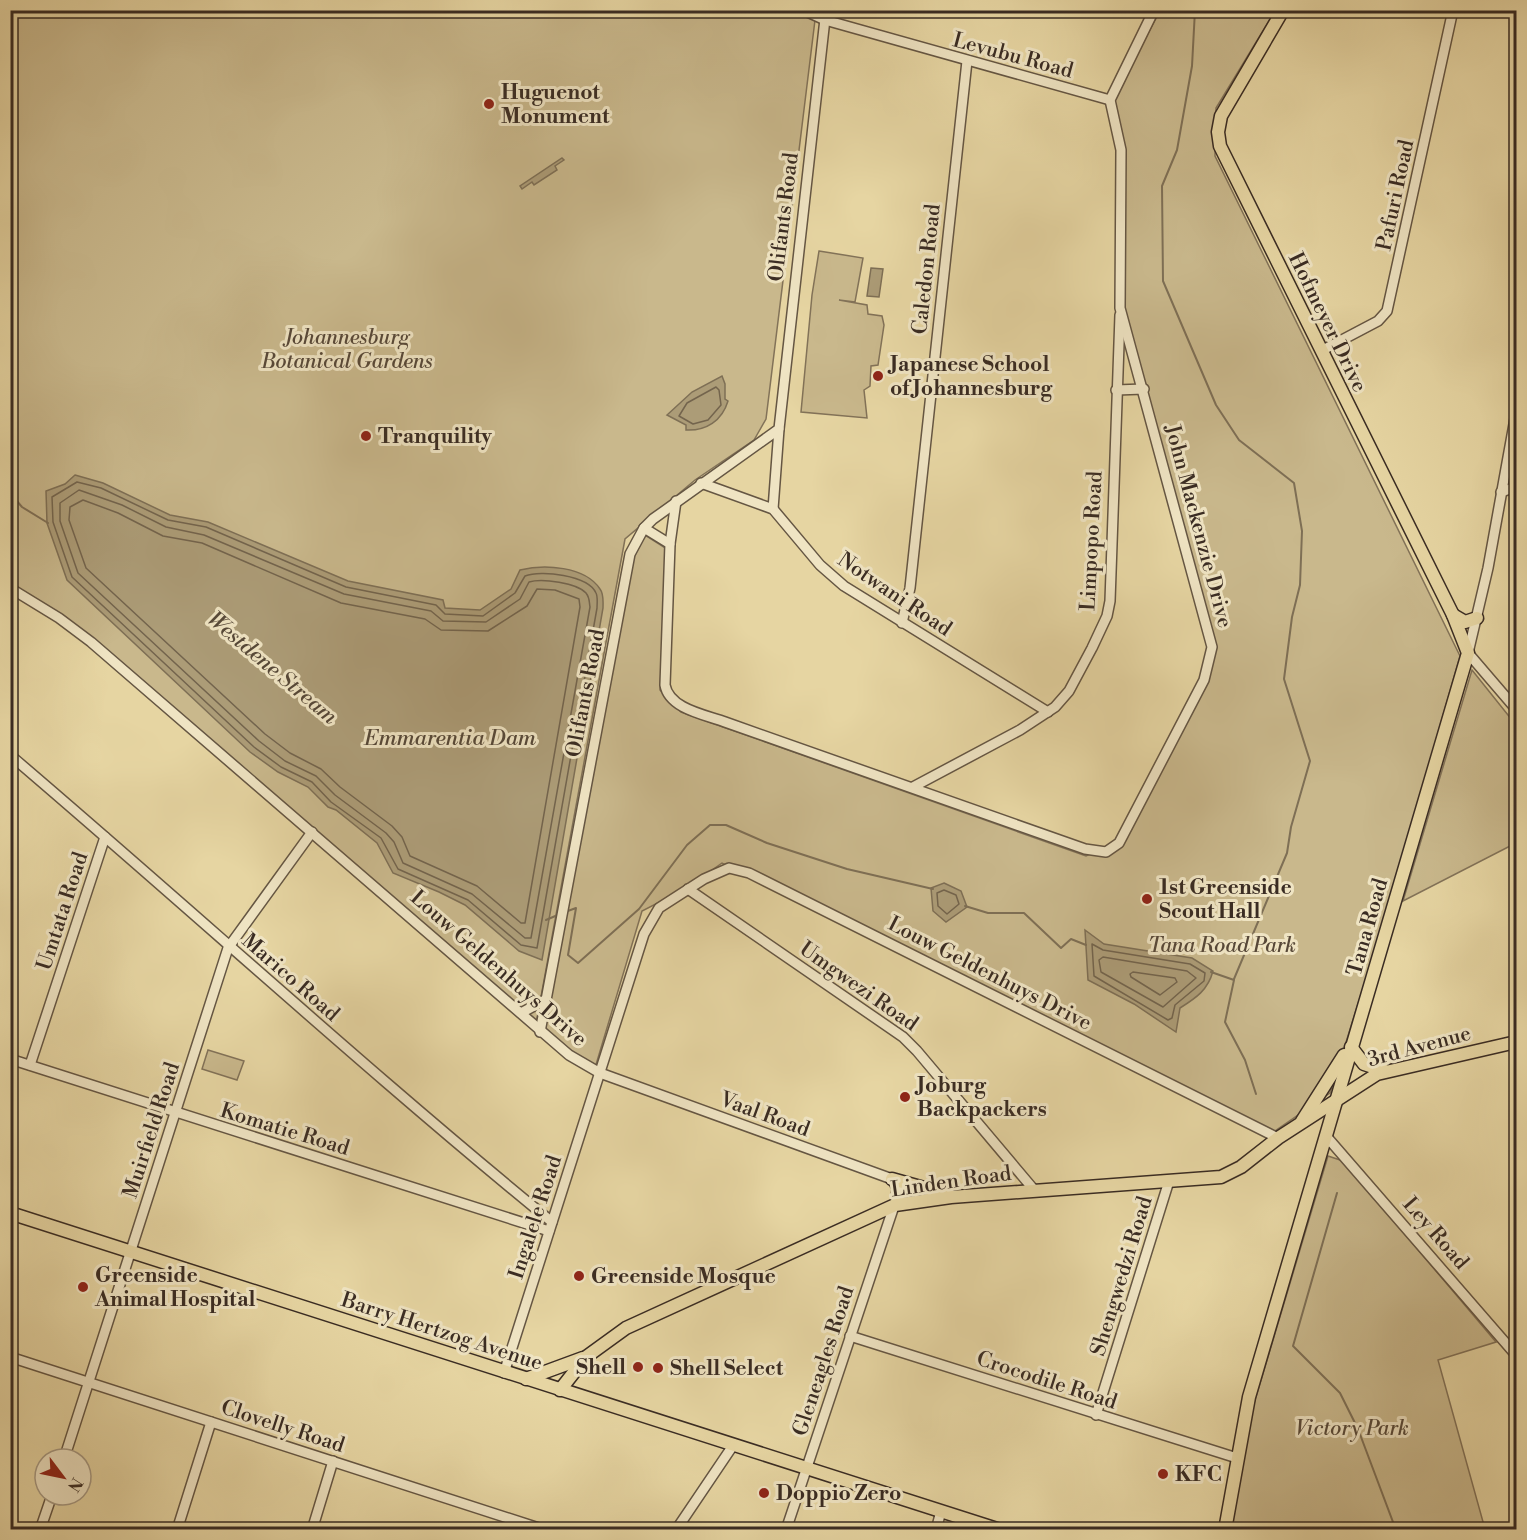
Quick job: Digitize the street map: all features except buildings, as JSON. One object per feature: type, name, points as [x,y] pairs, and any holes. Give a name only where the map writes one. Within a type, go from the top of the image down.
[{"type":"main road","name":"Hofmeyer Drive","points":[[1283,10],[1225,107],[1219,123],[1219,139],[1224,155],[1453,615],[1468,653]]},
{"type":"main road","points":[[1453,615],[1465,621],[1477,618]]},
{"type":"main road","name":"Tana Road","points":[[1216,1530],[1249,1397],[1468,653]]},
{"type":"main road","name":"3rd Avenue","points":[[1336,1098],[1385,1071],[1516,1042]]},
{"type":"main road","points":[[1303,1122],[1352,1044],[1364,1064],[1385,1071]]},
{"type":"main road","name":"Linden Road","points":[[560,1390],[586,1357],[626,1328],[895,1205],[951,1197],[1169,1182],[1227,1175],[1336,1098]]},
{"type":"main road","points":[[1303,1122],[1319,1122],[1326,1135]]},
{"type":"main road","points":[[892,1179],[951,1197]]},
{"type":"main road","name":"Barry Hertzog Avenue","points":[[10,1213],[999,1530]]},
{"type":"main road","points":[[525,1379],[586,1357]]},
{"type":"main road","name":"Tana Road","points":[[1225,1530],[1236,1455]]},
{"type":"street","name":"Levubu Road","points":[[803,10],[967,61],[1110,100]]},
{"type":"street","points":[[1110,100],[1154,10]]},
{"type":"street","name":"Pafuri Road","points":[[1321,351],[1378,321],[1387,310],[1454,10]]},
{"type":"street","name":"Olifants Road","points":[[773,509],[779,429],[825,15]]},
{"type":"street","name":"Caledon Road","points":[[902,623],[910,588],[967,61]]},
{"type":"street","name":"John Mackenzie Drive","points":[[676,501],[670,544],[665,686],[671,697],[691,710],[1085,849],[1108,851],[1124,836],[1204,680],[1212,647],[1144,389],[1120,308],[1120,150],[1110,100]]},
{"type":"street","name":"Limpopo Road","points":[[913,787],[1048,712],[1069,691],[1109,609],[1120,308]]},
{"type":"street","points":[[1116,390],[1144,389]]},
{"type":"street","name":"Tana Road","points":[[1468,653],[1477,618],[1516,413]]},
{"type":"street","name":"Olifants Road","points":[[540,1032],[627,565],[636,542],[644,528],[676,501],[779,429]]},
{"type":"street","name":"Notwani Road","points":[[701,483],[773,509],[831,576],[902,623],[1048,712]]},
{"type":"street","points":[[1501,492],[1516,487]]},
{"type":"street","points":[[644,528],[670,544]]},
{"type":"street","name":"Louw Geldenhuys Drive","points":[[10,588],[75,629],[521,1013],[540,1032],[569,1055],[600,1073],[644,934],[652,918],[666,902],[723,869],[743,870],[1278,1138]]},
{"type":"street","points":[[1468,653],[1516,709]]},
{"type":"street","name":"Marico Road","points":[[10,755],[228,948],[550,1226]]},
{"type":"street","name":"Muirfield Road","points":[[68,1447],[228,948],[312,832]]},
{"type":"street","name":"Umtata Road","points":[[30,1065],[105,837]]},
{"type":"street","name":"Umgwezi Road","points":[[688,889],[910,1044],[1035,1191]]},
{"type":"street","points":[[521,1013],[545,1000]]},
{"type":"street","name":"Komatie Road","points":[[10,1059],[176,1113],[550,1226]]},
{"type":"street","name":"Vaal Road","points":[[600,1073],[892,1179]]},
{"type":"street","name":"Ingalele Road","points":[[504,1373],[600,1073]]},
{"type":"street","name":"Ley Road","points":[[1326,1135],[1516,1355]]},
{"type":"street","points":[[892,1179],[897,1188],[895,1205]]},
{"type":"street","name":"Shengwedzi Road","points":[[1096,1415],[1169,1182]]},
{"type":"street","name":"Gleneagles Road","points":[[786,1530],[895,1205]]},
{"type":"street","name":"Crocodile Road","points":[[850,1336],[1096,1415],[1236,1455]]},
{"type":"street","name":"Clovelly Road","points":[[10,1357],[545,1530]]},
{"type":"street","points":[[177,1530],[212,1422]]},
{"type":"street","points":[[676,1530],[734,1444]]},
{"type":"street","points":[[312,1530],[333,1461]]},
{"type":"street","points":[[40,1530],[48,1507]]},
{"type":"street","points":[[936,1530],[941,1511]]},
{"type":"green space","name":"Johannesburg Botanical Gardens","points":[[794,10],[815,20],[766,419],[754,440],[695,480],[625,539],[536,1024],[310,833],[67,618],[11,587],[11,11]]},
{"type":"green space","name":"Tana Road Park","points":[[1160,11],[1275,11],[1216,108],[1215,156],[1460,656],[1385,918],[1330,1093],[1269,1135],[722,863],[685,889],[642,911],[595,1068],[543,1030],[632,561],[645,535],[667,549],[660,690],[681,712],[1086,856],[1115,843],[1205,676],[1211,646],[1117,310],[1124,163],[1112,100]]},
{"type":"green space","points":[[819,251],[863,258],[855,302],[839,300],[867,305],[868,314],[882,316],[884,325],[878,365],[871,366],[870,386],[864,390],[867,418],[801,412],[812,295]]},
{"type":"green space","points":[[1472,670],[1516,725],[1516,843],[1403,901]]},
{"type":"green space","points":[[208,1050],[244,1061],[237,1080],[202,1069]]},
{"type":"green space","name":"Victory Park","points":[[1328,1156],[1343,1161],[1496,1342],[1438,1360],[1485,1529],[1224,1530],[1236,1464]]},
{"type":"water","points":[[562,158],[564,160],[555,166],[557,170],[534,185],[532,182],[522,189],[520,186]]},
{"type":"water","points":[[871,268],[883,269],[879,297],[867,296]]},
{"type":"water","points":[[722,376],[725,384],[725,399],[728,401],[722,414],[712,423],[700,429],[686,430],[686,425],[667,415],[692,392]]},
{"type":"water","name":"Emmarentia Dam","points":[[75,475],[103,483],[170,515],[208,522],[348,581],[443,600],[445,608],[480,610],[511,589],[520,570],[530,568],[552,567],[574,571],[593,581],[602,593],[603,608],[542,960],[519,951],[465,905],[393,873],[377,843],[336,810],[328,807],[308,787],[278,772],[250,752],[67,580],[47,523],[46,491],[65,484]]},
{"type":"water","points":[[944,883],[961,891],[967,907],[946,922],[933,911],[931,888]]},
{"type":"water","points":[[1085,930],[1104,944],[1192,958],[1213,971],[1201,993],[1180,1008],[1176,1032],[1134,1004],[1088,980]]},
{"type":"waterway","points":[[1195,10],[1192,66],[1177,150],[1162,186],[1163,281],[1216,405],[1239,440],[1294,483],[1302,531],[1300,585],[1292,617],[1284,679],[1310,761],[1291,827],[1287,853],[1234,979]]},
{"type":"waterway","name":"Westdene Stream","points":[[10,493],[22,507],[48,523]]},
{"type":"waterway","points":[[565,912],[576,908],[568,955],[578,963],[639,909],[687,845],[710,825],[726,825],[767,843],[847,869],[933,889]]},
{"type":"waterway","points":[[965,906],[988,913],[1024,913],[1061,948],[1071,939],[1086,945]]},
{"type":"waterway","name":"Westdene Stream","points":[[546,920],[560,914]]},
{"type":"waterway","points":[[1211,972],[1234,980],[1225,1022],[1245,1060],[1256,1094]]},
{"type":"waterway","points":[[1337,1193],[1293,1346],[1340,1393],[1358,1429],[1396,1530]]},
{"type":"place","name":"Huguenot Monument","points":[[489,104]]},
{"type":"place","name":"Japanese School of Johannesburg","points":[[878,376]]},
{"type":"place","name":"Tranquility","points":[[366,436]]},
{"type":"place","name":"1st Greenside Scout Hall","points":[[1147,899]]},
{"type":"place","name":"Joburg Backpackers","points":[[905,1097]]},
{"type":"place","name":"Greenside Mosque","points":[[579,1276]]},
{"type":"place","name":"Greenside Animal Hospital","points":[[83,1287]]},
{"type":"place","name":"Shell","points":[[638,1367]]},
{"type":"place","name":"Shell Select","points":[[658,1368]]},
{"type":"place","name":"KFC","points":[[1163,1474]]},
{"type":"place","name":"Doppio Zero","points":[[764,1493]]}]
